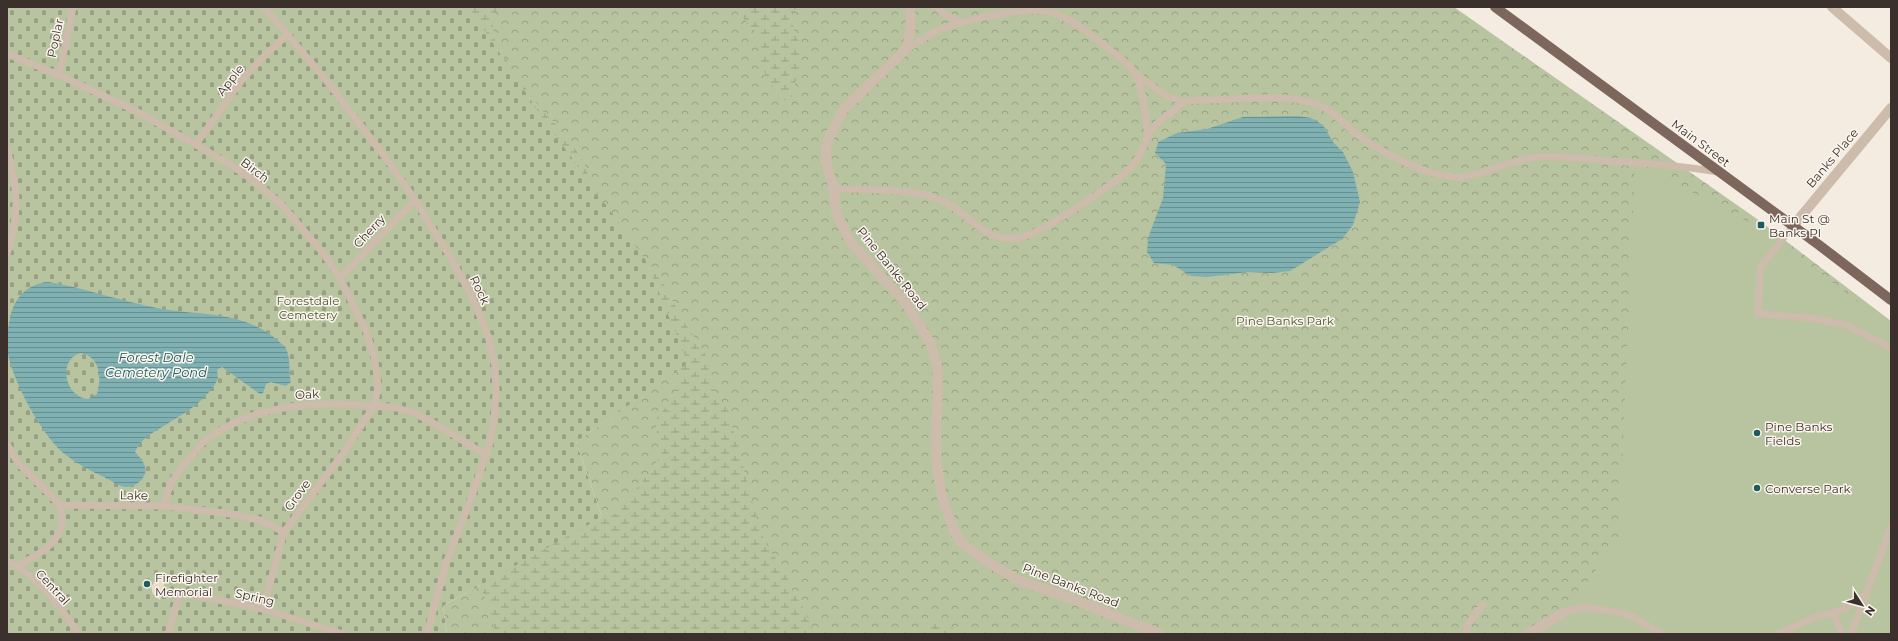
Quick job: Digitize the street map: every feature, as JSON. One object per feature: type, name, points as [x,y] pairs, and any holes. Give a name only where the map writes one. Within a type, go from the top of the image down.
[{"type":"main road","name":"Main Street","points":[[1495,7],[1718,172],[1890,296]]},
{"type":"street","name":"Pine Banks Road","points":[[910,7],[912,27],[910,40],[904,51],[844,109],[836,122],[826,148],[826,163],[834,189],[836,212],[849,240],[908,306],[931,344],[937,366],[937,466],[942,498],[953,528],[961,542],[985,560],[1018,580],[1066,596],[1160,634]]},
{"type":"street","points":[[1832,7],[1891,58]]},
{"type":"street","name":"Banks Place","points":[[1793,226],[1891,108]]},
{"type":"street","points":[[1528,634],[1565,612]]},
{"type":"lane","name":"Poplar","points":[[58,75],[73,7]]},
{"type":"lane","name":"Rock","points":[[264,7],[288,34],[377,147],[415,200],[452,260],[473,299],[488,336],[495,366],[496,392],[494,421],[490,443],[472,496],[446,563],[426,634]]},
{"type":"lane","points":[[936,7],[945,14],[962,23]]},
{"type":"lane","points":[[904,51],[934,32],[962,23],[999,14],[1044,9],[1065,19],[1096,38],[1134,72],[1166,96],[1185,102],[1267,98],[1306,101],[1325,108],[1360,137],[1381,150],[1432,173],[1460,177],[1490,170],[1511,162],[1537,158],[1572,158],[1680,165],[1718,172]]},
{"type":"lane","name":"Apple","points":[[196,144],[242,80],[262,58],[288,34]]},
{"type":"lane","name":"Birch","points":[[7,54],[58,75],[138,112],[196,144],[253,180],[282,205],[323,253],[340,278],[366,331],[374,356],[378,388],[374,406]]},
{"type":"lane","points":[[1134,72],[1141,94],[1148,136]]},
{"type":"lane","points":[[834,189],[860,189],[924,195],[942,200],[991,234],[1007,238],[1020,238],[1059,218],[1118,179],[1134,164],[1142,153],[1148,136],[1163,117],[1185,102]]},
{"type":"lane","points":[[7,149],[15,180],[17,212],[7,254]]},
{"type":"lane","name":"Cherry","points":[[340,278],[415,200]]},
{"type":"lane","points":[[1793,226],[1760,268],[1758,314],[1812,318],[1846,325],[1891,348]]},
{"type":"lane","name":"Oak","points":[[163,506],[172,483],[186,462],[206,440],[232,423],[261,412],[294,405],[334,403],[390,406],[410,412],[485,454]]},
{"type":"lane","name":"Grove","points":[[263,609],[284,532],[344,452],[374,406]]},
{"type":"lane","points":[[7,444],[18,463],[60,505],[63,517],[62,529],[55,540],[45,549],[17,566]]},
{"type":"lane","name":"Lake","points":[[60,505],[163,506],[260,520],[284,532]]},
{"type":"lane","points":[[1851,634],[1891,527]]},
{"type":"lane","name":"Central","points":[[7,562],[17,566],[52,599],[78,634]]},
{"type":"lane","name":"Spring","points":[[168,634],[180,592],[263,609],[343,634]]},
{"type":"lane","points":[[1778,634],[1813,618],[1847,608],[1865,595]]},
{"type":"lane","points":[[1467,634],[1467,625],[1483,605]]},
{"type":"lane","points":[[1565,612],[1584,607],[1623,613],[1634,617],[1662,634]]},
{"type":"lane","points":[[1833,612],[1842,634]]},
{"type":"green space","name":"Forestdale Cemetery","points":[[7,7],[469,7],[537,110],[645,259],[688,363],[576,442],[602,517],[443,606],[447,634],[7,634]]},
{"type":"green space","points":[[363,7],[501,7],[494,15],[493,24],[494,38],[498,47],[542,110],[562,131],[578,153],[586,167],[592,193],[660,277],[681,317],[706,356],[713,389],[728,410],[761,533],[771,552],[787,574],[790,587],[805,611],[812,628],[810,634],[493,634],[494,627],[491,612],[477,576],[595,520],[611,516],[620,511],[652,470],[662,452],[656,422],[658,416],[667,406],[681,383],[680,366]]},
{"type":"green space","name":"Pine Banks Park","points":[[469,7],[1454,7],[1757,219],[1891,321],[1891,634],[447,634],[443,606],[602,517],[576,442],[688,362],[537,110]]},
{"type":"green space","points":[[739,7],[799,7],[794,10],[792,15],[793,25],[799,41],[800,53],[799,66],[792,98],[782,101],[762,68],[759,60],[759,54],[762,45],[755,31],[743,18]]},
{"type":"green space","name":"Pine Banks Fields","points":[[1635,162],[1756,226],[1891,326],[1891,634],[1520,634],[1565,612],[1619,539]]},
{"type":"green space","points":[[932,618],[964,634],[928,634]]},
{"type":"shaded area","points":[[166,577],[160,600],[153,594],[151,587],[157,578]]},
{"type":"water","points":[[1298,116],[1311,118],[1323,125],[1333,142],[1343,152],[1353,172],[1360,202],[1353,225],[1342,239],[1290,271],[1272,273],[1248,272],[1207,277],[1191,276],[1173,265],[1154,263],[1147,252],[1148,238],[1163,198],[1166,164],[1155,153],[1158,142],[1177,133],[1207,129],[1243,117]]},
{"type":"water","name":"Forest Dale Cemetery Pond","points":[[48,282],[62,285],[157,308],[223,316],[254,325],[269,333],[286,349],[289,357],[291,382],[286,386],[270,382],[266,384],[263,393],[260,394],[222,367],[217,370],[218,379],[214,386],[197,404],[184,414],[150,434],[138,446],[135,452],[144,464],[144,477],[133,486],[120,486],[94,473],[73,460],[53,443],[36,418],[14,375],[7,349],[8,329],[12,311],[18,298],[23,293],[41,283]],"holes":[[[80,353],[92,358],[98,368],[99,374],[99,387],[97,394],[88,399],[80,397],[69,386],[66,371],[68,363],[73,357]]]},
{"type":"place","name":"Main St @ Banks Pl","points":[[1761,225]]},
{"type":"place","name":"Pine Banks Fields","points":[[1757,433]]},
{"type":"place","name":"Converse Park","points":[[1757,488]]},
{"type":"place","name":"Firefighter Memorial","points":[[147,584]]}]
